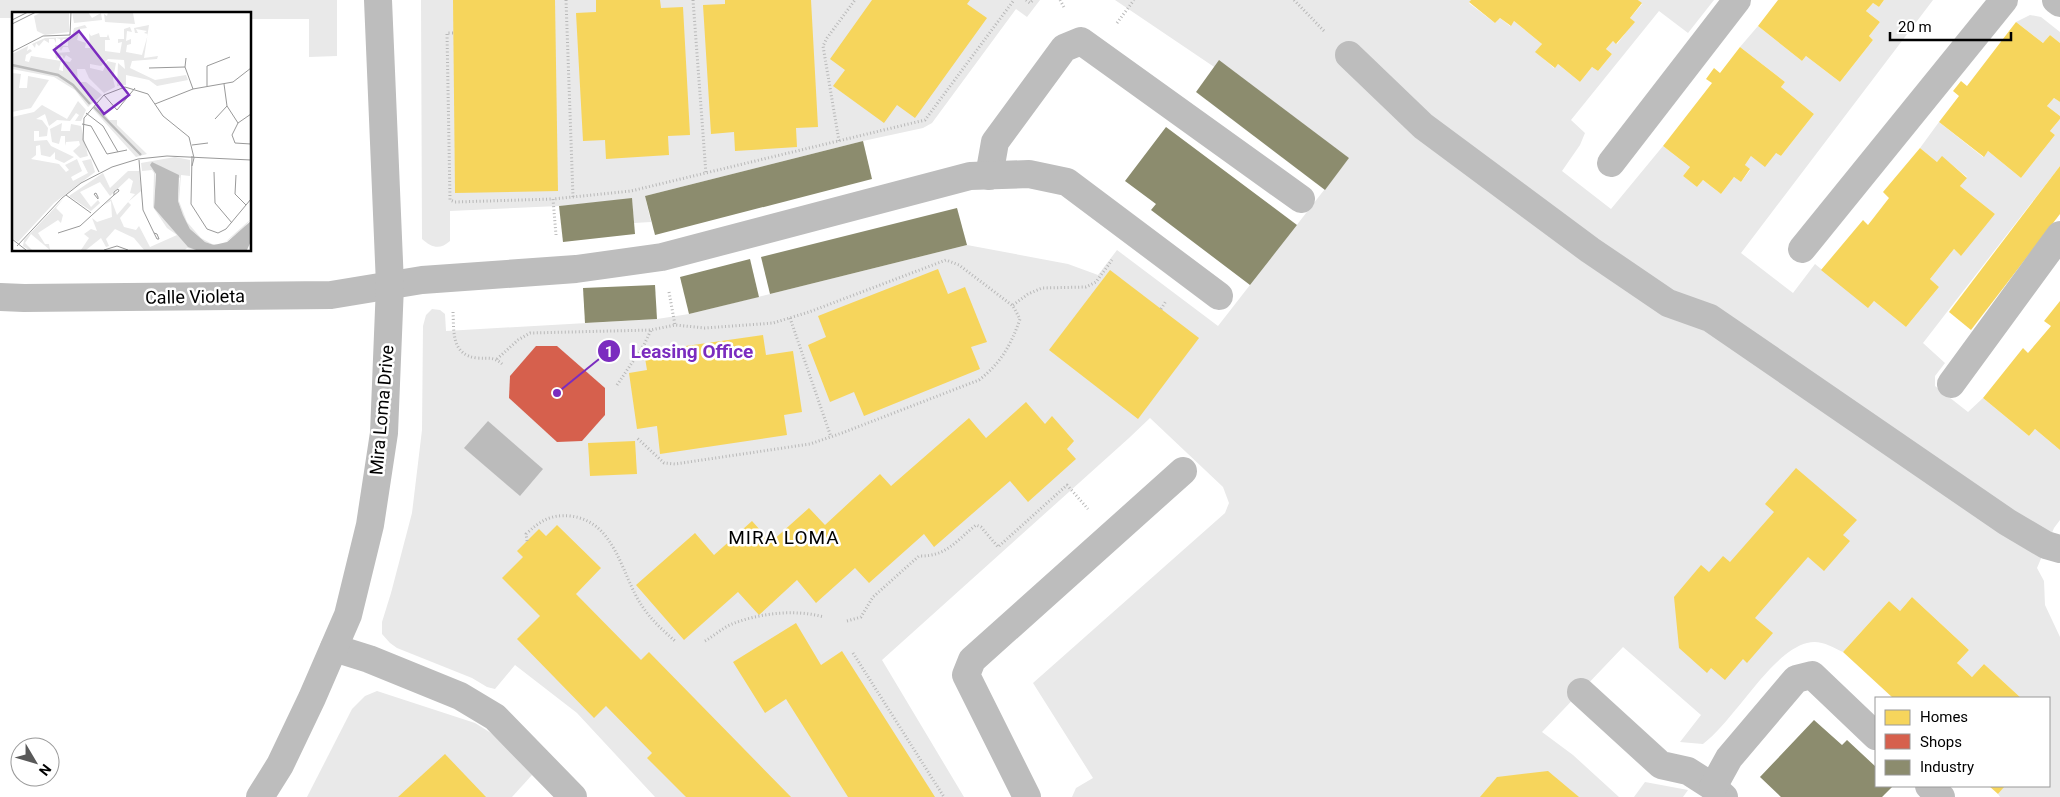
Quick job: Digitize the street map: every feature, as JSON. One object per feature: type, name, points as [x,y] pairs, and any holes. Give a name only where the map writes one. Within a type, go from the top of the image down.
[{"type":"street","name":"Mira Loma Drive","points":[[260,797],[280,765],[348,615],[370,525],[382,442],[390,285],[378,0]]},
{"type":"street","points":[[1611,163],[1737,0]]},
{"type":"street","points":[[1802,248],[2004,0]]},
{"type":"street","points":[[2056,0],[2060,3]]},
{"type":"street","points":[[989,176],[996,142],[1064,48],[1081,41],[1301,199]]},
{"type":"street","points":[[1349,56],[1423,126],[1590,250],[1668,302],[1710,318],[2007,522],[2046,545],[2060,549]]},
{"type":"street","name":"Calle Violeta","points":[[0,297],[331,295],[390,285],[452,278],[560,270],[662,257],[970,176],[1029,174],[1067,182],[1219,296]]},
{"type":"street","points":[[1951,384],[2060,235]]},
{"type":"street","points":[[1028,797],[966,675],[972,660],[1183,471]]},
{"type":"street","points":[[334,648],[369,659],[460,696],[495,717],[573,797]]},
{"type":"street","points":[[1581,692],[1661,765],[1688,771],[1719,792],[1729,758],[1796,679],[1812,675],[1875,735]]},
{"type":"street","points":[[1930,787],[1941,797]]},
{"type":"path","points":[[566,0],[573,197]]},
{"type":"path","points":[[693,0],[706,174]]},
{"type":"path","points":[[839,141],[823,46],[854,0]]},
{"type":"path","points":[[453,33],[447,33],[450,200],[455,202],[553,199],[631,191],[925,120],[1014,0]]},
{"type":"path","points":[[1026,0],[1030,3],[1033,0]]},
{"type":"path","points":[[1294,0],[1349,56]]},
{"type":"path","points":[[553,199],[560,270]]},
{"type":"path","points":[[1013,306],[1028,294],[1042,288],[1086,287],[1096,282],[1113,259]]},
{"type":"path","points":[[496,359],[518,340],[530,333],[651,330],[675,325],[705,328],[773,323],[809,312],[946,260],[959,265],[1013,306],[1020,319],[1013,340],[1002,359],[979,380],[810,444],[675,464],[664,463],[636,437]]},
{"type":"path","points":[[452,278],[455,345],[466,355],[477,358],[490,357],[502,364]]},
{"type":"path","points":[[1161,309],[1167,298]]},
{"type":"path","points":[[790,318],[831,437]]},
{"type":"path","points":[[617,385],[644,345],[651,330]]},
{"type":"path","points":[[847,621],[861,617],[873,597],[919,556],[932,556],[942,553],[976,525],[981,527],[998,547],[1067,485],[1111,535]]},
{"type":"path","points":[[527,540],[526,534],[535,525],[546,518],[560,515],[575,516],[600,529],[620,560],[641,604],[654,621],[676,642]]},
{"type":"path","points":[[705,641],[731,625],[750,619],[784,613],[806,612],[824,617]]},
{"type":"path","points":[[853,653],[944,797]]},
{"type":"shaded area","points":[[0,0],[337,0],[337,56],[309,57],[309,19],[251,19],[251,12],[12,12],[12,18],[0,18]]},
{"type":"shaded area","points":[[421,0],[1040,0],[1027,17],[1016,9],[932,123],[923,128],[863,141],[645,196],[651,222],[634,223],[632,199],[559,206],[450,211],[450,241],[443,246],[436,247],[422,239]]},
{"type":"shaded area","points":[[1115,0],[1471,0],[1469,3],[1495,23],[1500,18],[1510,26],[1514,21],[1542,44],[1536,52],[1554,68],[1558,64],[1580,82],[1592,67],[1598,71],[1612,54],[1606,49],[1613,41],[1617,44],[1634,22],[1630,18],[1642,4],[1638,0],[1714,0],[1688,33],[1659,11],[1571,120],[1585,133],[1580,145],[1562,171],[1611,209],[1663,146],[1690,167],[1683,176],[1697,187],[1703,180],[1721,194],[1734,177],[1741,182],[1750,170],[1745,165],[1751,156],[1776,153],[1781,156],[1814,114],[1781,87],[1785,82],[1740,47],[1758,26],[1802,61],[1806,56],[1840,82],[1873,40],[1869,36],[1880,22],[1866,11],[1873,3],[1879,7],[1884,0],[1933,0],[1741,253],[1793,293],[1815,264],[1868,307],[1874,301],[1906,327],[1939,287],[1930,279],[1954,249],[1960,255],[1995,214],[1960,186],[1967,177],[1942,157],[1937,162],[1920,148],[1939,122],[1983,157],[1988,151],[2021,178],[2055,135],[2050,131],[2060,119],[2060,166],[1923,343],[1945,363],[1935,376],[1935,386],[1968,412],[1983,398],[2029,436],[2035,429],[2060,450],[2060,520],[2054,528],[2037,568],[2044,581],[2045,605],[2060,637],[2060,797],[2000,797],[1998,794],[2004,787],[2050,787],[2050,697],[2020,697],[1984,664],[1972,677],[1957,663],[1969,650],[1912,597],[1900,611],[1889,601],[1843,652],[1817,642],[1807,643],[1794,649],[1780,659],[1728,719],[1703,744],[1680,742],[1701,715],[1623,647],[1542,732],[1573,755],[1619,797],[1072,797],[1076,788],[1093,778],[1033,683],[1225,513],[1229,503],[1223,487],[1150,418],[882,660],[964,797],[655,797],[577,713],[515,665],[495,689],[397,648],[382,634],[382,622],[412,513],[422,430],[423,326],[426,315],[432,309],[440,310],[445,314],[446,331],[657,319],[689,314],[967,245],[1068,264],[1098,275],[1117,250],[1218,326],[1349,158]]},
{"type":"shaded area","points":[[2030,15],[2041,17],[2060,32],[2060,43],[2050,35],[2043,43],[2016,22]]},
{"type":"shaded area","points":[[2054,98],[2060,102],[2060,116],[2047,106]]},
{"type":"shaded area","points":[[488,421],[543,469],[520,496],[464,448]]},
{"type":"shaded area","points":[[377,691],[475,723],[491,733],[528,768],[532,775],[512,797],[307,797],[352,709],[365,696]]},
{"type":"shaded area","points":[[1645,782],[1688,790],[1683,797],[1634,797]]},
{"type":"building: Homes","points":[[453,0],[555,0],[558,191],[455,193]]},
{"type":"building: Homes","points":[[596,0],[660,0],[661,8],[683,7],[690,135],[668,136],[669,155],[606,159],[605,140],[583,141],[576,13],[596,12]]},
{"type":"building: Homes","points":[[725,0],[811,0],[818,127],[796,128],[797,147],[735,151],[734,132],[711,134],[703,5],[725,4]]},
{"type":"building: Homes","points":[[872,0],[970,0],[967,4],[987,18],[915,118],[897,105],[884,123],[833,86],[845,70],[830,59]]},
{"type":"building: Homes","points":[[1471,0],[1638,0],[1642,3],[1630,18],[1635,22],[1616,44],[1613,41],[1606,49],[1612,54],[1598,71],[1592,67],[1580,82],[1558,64],[1555,68],[1535,52],[1542,44],[1514,21],[1511,26],[1500,18],[1495,23],[1469,2]]},
{"type":"building: Homes","points":[[1778,0],[1884,0],[1879,7],[1873,3],[1866,11],[1880,22],[1869,36],[1873,40],[1840,82],[1806,56],[1802,61],[1758,26]]},
{"type":"building: Homes","points":[[2016,22],[2043,43],[2050,35],[2060,43],[2060,102],[2054,98],[2047,106],[2060,116],[2060,119],[2050,131],[2055,135],[2021,178],[1988,151],[1984,157],[1939,122],[1959,96],[1953,91],[1961,81],[1967,86]]},
{"type":"building: Homes","points":[[1740,47],[1785,82],[1781,87],[1814,114],[1781,156],[1776,153],[1765,167],[1751,156],[1745,165],[1750,169],[1741,182],[1734,177],[1721,194],[1703,180],[1697,187],[1683,176],[1690,167],[1663,146],[1712,83],[1706,79],[1714,68],[1720,73]]},
{"type":"building: Homes","points":[[1920,148],[1937,162],[1942,156],[1967,178],[1960,186],[1995,214],[1961,256],[1954,249],[1930,279],[1939,287],[1906,327],[1874,301],[1868,308],[1821,270],[1863,220],[1868,225],[1889,198],[1883,192]]},
{"type":"building: Homes","points":[[2060,166],[2060,214],[1971,330],[1949,312]]},
{"type":"building: Homes","points":[[938,269],[948,294],[965,287],[987,342],[971,347],[980,369],[864,416],[854,392],[830,402],[808,345],[826,337],[818,316]]},
{"type":"building: Homes","points":[[1110,270],[1199,338],[1138,419],[1049,350]]},
{"type":"building: Homes","points":[[2060,301],[2060,450],[2035,429],[2029,436],[1983,398],[2023,348],[2028,353],[2051,326],[2044,321]]},
{"type":"building: Homes","points":[[763,335],[766,355],[793,351],[802,412],[784,415],[787,435],[660,454],[657,426],[637,429],[629,373],[647,370],[644,352]]},
{"type":"building: Homes","points":[[1026,402],[1045,424],[1052,416],[1074,441],[1067,449],[1076,459],[1028,502],[1010,481],[934,547],[924,534],[869,583],[855,568],[816,603],[797,580],[759,615],[738,592],[684,640],[636,585],[695,533],[714,555],[752,521],[771,542],[809,508],[825,525],[880,474],[891,486],[969,418],[986,438]]},
{"type":"building: Homes","points":[[635,441],[637,474],[590,476],[588,443]]},
{"type":"building: Homes","points":[[1796,468],[1857,520],[1843,535],[1850,541],[1824,571],[1808,557],[1755,618],[1773,633],[1747,663],[1743,659],[1725,680],[1711,668],[1707,673],[1679,648],[1674,597],[1701,565],[1709,572],[1723,556],[1730,562],[1774,512],[1765,504]]},
{"type":"building: Homes","points":[[557,525],[601,568],[576,594],[641,660],[649,652],[791,797],[686,797],[647,758],[652,753],[606,706],[594,718],[517,639],[540,616],[502,578],[523,557],[517,551],[539,529],[546,536]]},
{"type":"building: Homes","points":[[1912,597],[1969,650],[1957,663],[1972,677],[1984,664],[2020,697],[1892,697],[1843,652],[1889,601],[1900,611]]},
{"type":"building: Homes","points":[[796,623],[821,665],[842,651],[935,797],[848,797],[786,699],[765,713],[733,662]]},
{"type":"building: Homes","points":[[445,754],[486,797],[398,797]]},
{"type":"building: Homes","points":[[1548,771],[1579,797],[1480,797],[1497,777]]},
{"type":"building: Homes","points":[[1990,787],[2004,787],[1998,794]]},
{"type":"building: Shops","points":[[536,346],[557,346],[605,388],[605,415],[582,441],[557,442],[509,398],[510,376]]},
{"type":"building: Industry","points":[[1219,60],[1349,158],[1325,190],[1196,92]]},
{"type":"building: Industry","points":[[1166,127],[1297,225],[1250,285],[1151,210],[1156,204],[1125,181]]},
{"type":"building: Industry","points":[[863,141],[872,179],[655,235],[645,196]]},
{"type":"building: Industry","points":[[632,198],[635,234],[563,242],[559,206]]},
{"type":"building: Industry","points":[[957,208],[967,245],[770,294],[761,257]]},
{"type":"building: Industry","points":[[750,259],[759,297],[689,314],[680,277]]},
{"type":"building: Industry","points":[[655,285],[657,319],[585,323],[583,288]]},
{"type":"building: Industry","points":[[1814,720],[1842,745],[1847,740],[1875,766],[1875,787],[1892,787],[1882,797],[1781,797],[1760,777]]},
{"type":"place","name":"Leasing Office","points":[[557,393]]},
{"type":"district","name":"MIRA LOMA","points":[[784,537]]}]
